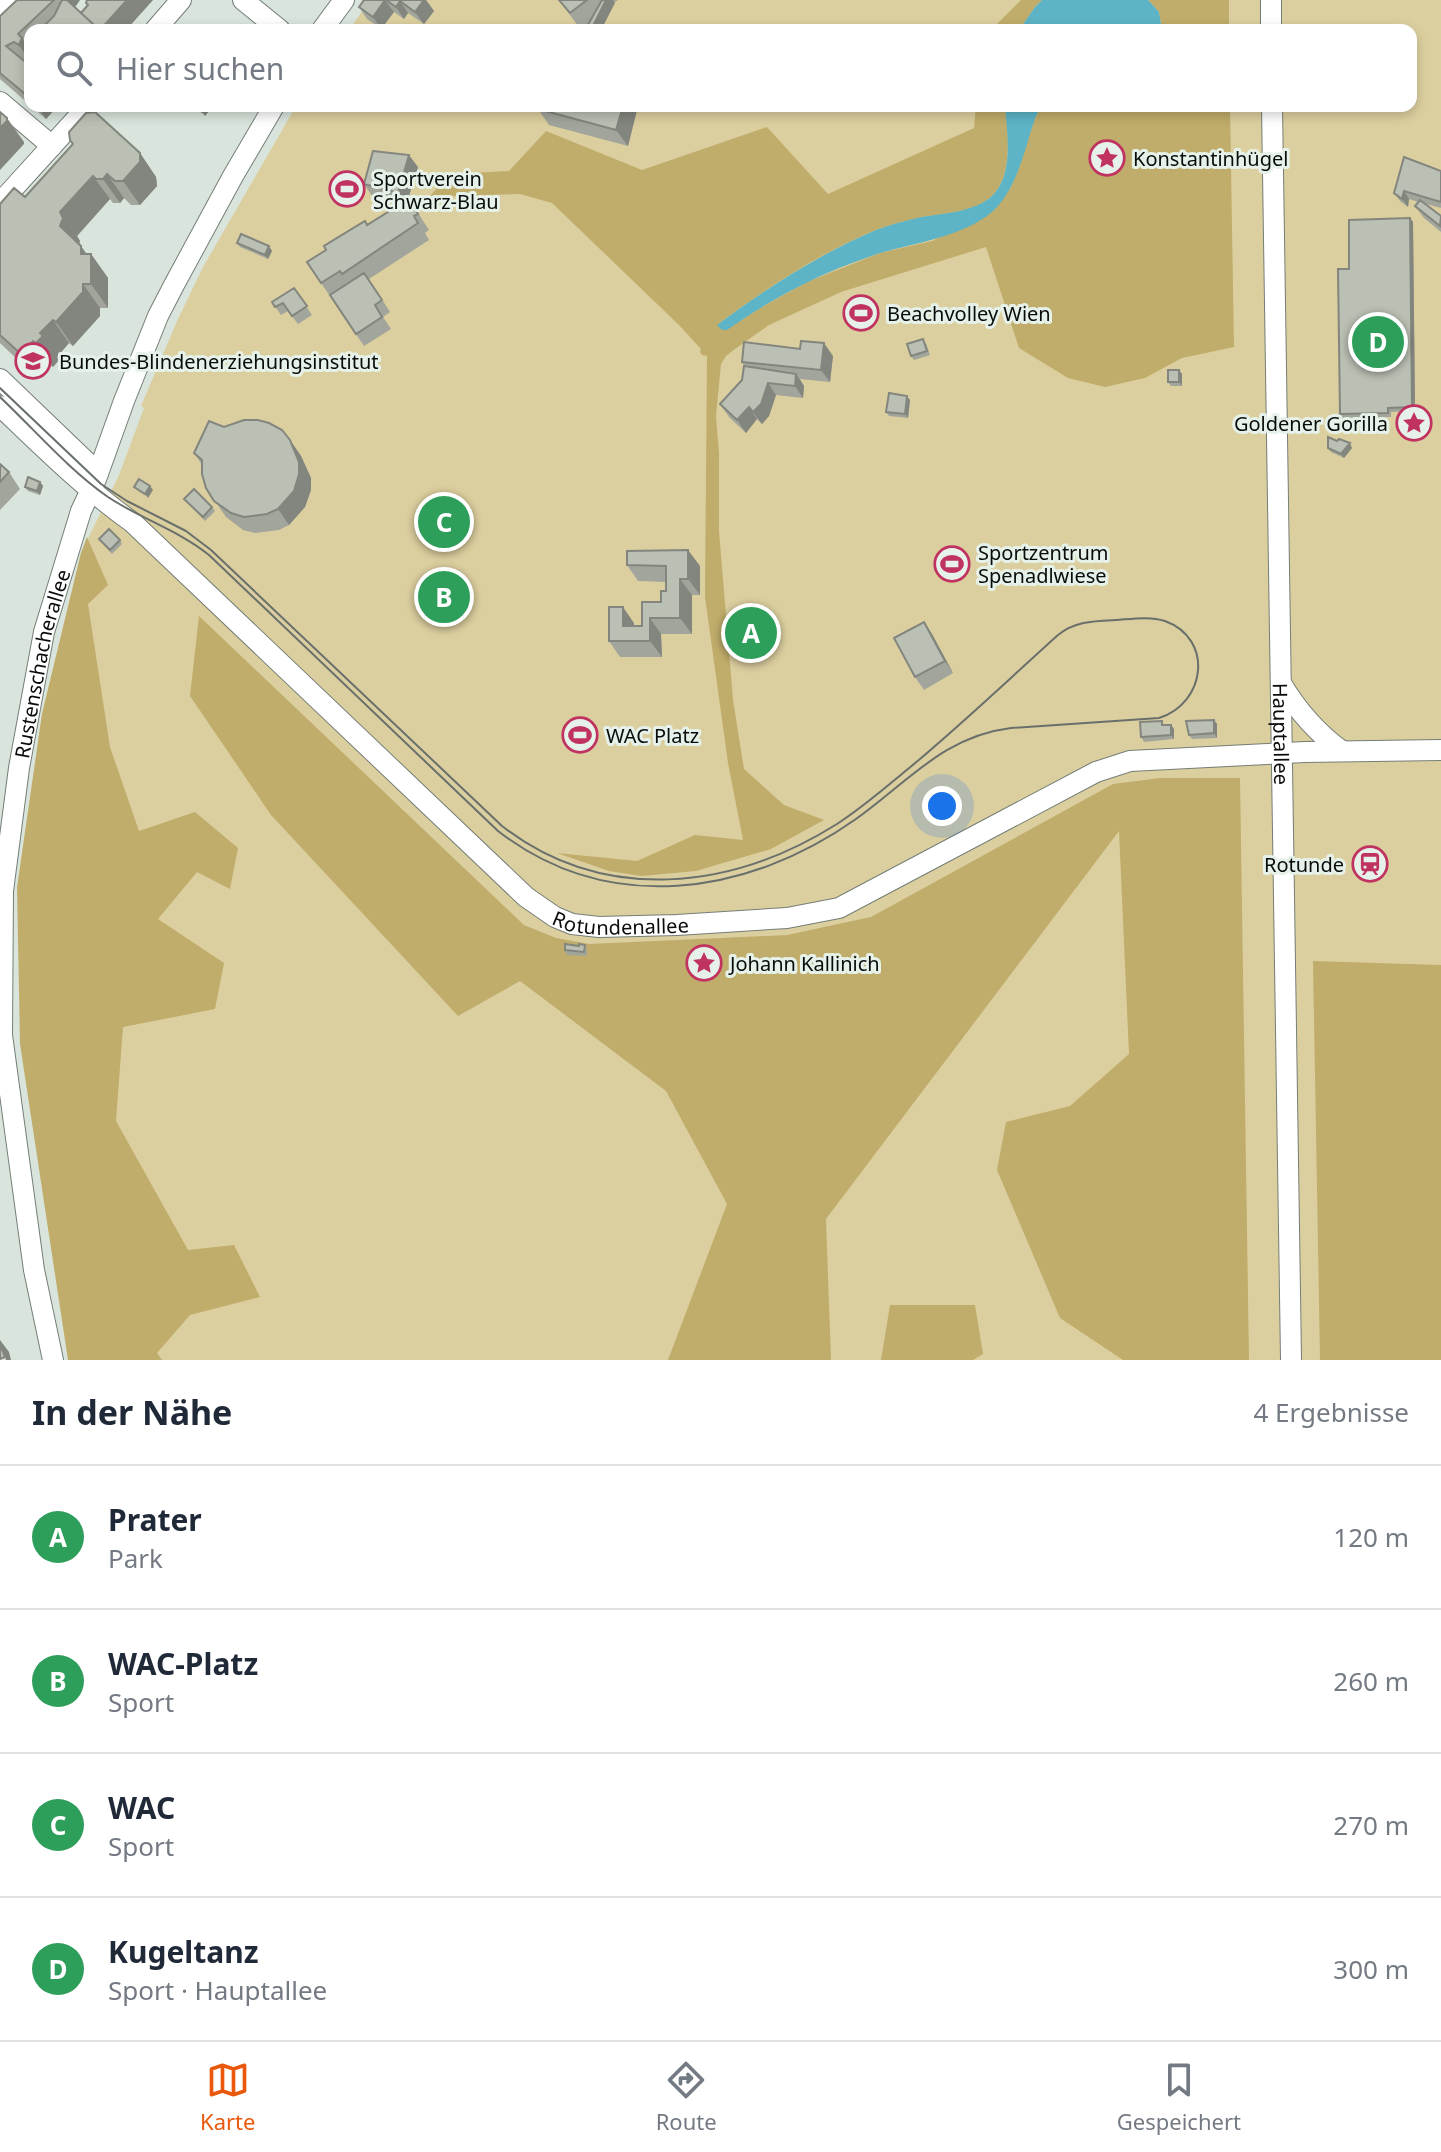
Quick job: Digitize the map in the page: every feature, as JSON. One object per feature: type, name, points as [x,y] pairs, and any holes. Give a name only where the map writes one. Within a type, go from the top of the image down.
[{"type":"main road","points":[[0,8],[8,0]]},
{"type":"street","points":[[160,24],[181,0]]},
{"type":"street","points":[[243,0],[273,24]]},
{"type":"street","points":[[326,24],[344,0]]},
{"type":"street","points":[[1271,0],[1271,24]]},
{"type":"street","points":[[0,102],[52,146]]},
{"type":"street","points":[[0,203],[83,112]]},
{"type":"street","name":"Rustenschacherallee","points":[[53,1360],[34,1270],[1,1035],[3,891],[19,768],[44,632],[81,511],[158,316],[270,112]]},
{"type":"street","name":"Hauptallee","points":[[1272,112],[1291,1360]]},
{"type":"street","points":[[0,379],[94,482]]},
{"type":"street","points":[[0,406],[94,482]]},
{"type":"street","name":"Rotundenallee","points":[[94,482],[132,522],[526,897],[555,917],[572,924],[599,927],[677,925],[787,918],[839,908],[1096,772],[1130,761],[1282,753],[1441,750]]},
{"type":"street","points":[[1281,683],[1305,717],[1324,738],[1342,751]]},
{"type":"shaded area","points":[[370,0],[1441,0],[1441,1360],[68,1360],[17,888],[42,714],[81,553],[119,475],[144,408],[141,406],[203,267],[293,112],[1417,112],[1417,24],[353,24]]},
{"type":"shaded area","points":[[1021,0],[1042,0],[1023,24],[997,24]]},
{"type":"shaded area","points":[[1148,0],[1229,0],[1229,24],[1161,24],[1159,12]]},
{"type":"shaded area","points":[[975,112],[1006,112],[1008,140],[1004,176],[986,201],[968,209],[902,222],[855,239],[794,272],[718,324],[726,330],[807,282],[880,253],[932,241],[996,208],[1011,187],[1038,112],[1230,112],[1234,347],[1182,358],[1145,378],[1105,387],[1068,378],[1019,348],[986,247],[841,292],[769,325],[735,349],[721,364],[716,416],[719,531],[733,700],[744,769],[784,805],[824,820],[771,849],[696,871],[642,876],[609,871],[557,853],[637,861],[695,835],[743,840],[728,763],[705,597],[707,356],[702,355],[701,349],[679,325],[552,203],[520,194],[429,197],[450,174],[509,171],[546,131],[642,170],[767,127],[828,194],[974,128]]},
{"type":"shaded area","points":[[87,537],[108,585],[88,604],[110,747],[139,831],[195,812],[238,848],[230,889],[197,872],[158,919],[224,963],[215,1009],[123,1027],[116,1121],[188,1250],[234,1245],[260,1297],[190,1315],[157,1353],[162,1360],[68,1360],[20,1044],[17,888],[42,714]]},
{"type":"shaded area","points":[[199,616],[524,925],[556,938],[589,944],[787,935],[871,917],[1113,784],[1160,778],[1240,778],[1249,1360],[1123,1360],[1060,1318],[997,1170],[1006,1122],[1070,1106],[1129,1054],[1119,831],[826,1219],[831,1360],[668,1360],[727,1204],[666,1091],[520,981],[458,1016],[271,815],[190,696]]},
{"type":"shaded area","points":[[1313,961],[1441,965],[1441,1360],[1320,1360]]},
{"type":"shaded area","points":[[890,1305],[975,1305],[983,1354],[973,1360],[881,1360]]},
{"type":"water","points":[[1042,0],[1148,0],[1159,12],[1161,24],[1023,24]]},
{"type":"water","points":[[1006,112],[1038,112],[1012,185],[987,216],[958,231],[880,253],[824,274],[753,312],[727,330],[717,325],[794,273],[855,239],[891,225],[967,209],[985,201],[1000,186],[1004,176],[1008,140]]},
{"type":"building","points":[[17,0],[54,0],[29,24],[24,24],[18,34],[22,38],[19,45],[14,42],[6,46],[24,61],[24,93],[0,73],[0,16]]},
{"type":"building","points":[[62,0],[67,0],[93,24],[46,24]]},
{"type":"building","points":[[87,0],[127,0],[105,24],[93,24],[81,13],[88,5]]},
{"type":"building","points":[[364,0],[385,0],[373,17],[359,7]]},
{"type":"building","points":[[386,0],[424,0],[415,12],[400,1],[396,7]]},
{"type":"building","points":[[559,0],[587,0],[570,13]]},
{"type":"building","points":[[602,0],[606,0],[594,24],[588,24]]},
{"type":"building","points":[[0,112],[7,121],[0,128]]},
{"type":"building","name":"Bundes-Blindenerziehungsinstitut","points":[[95,112],[140,153],[140,162],[123,181],[115,181],[107,174],[103,179],[93,176],[60,212],[63,218],[60,226],[81,246],[81,254],[91,254],[91,284],[83,284],[83,292],[56,322],[53,320],[40,333],[43,336],[36,343],[33,341],[21,354],[0,335],[0,204],[14,188],[25,197],[73,144],[69,132],[86,113]]},
{"type":"building","points":[[549,112],[621,112],[616,130]]},
{"type":"building","points":[[373,151],[409,155],[398,193],[364,184]]},
{"type":"building","points":[[1404,157],[1441,171],[1441,202],[1404,191],[1402,199],[1394,193]]},
{"type":"building","points":[[409,199],[418,214],[414,216],[418,223],[342,274],[340,271],[321,283],[307,262],[326,250],[324,246],[365,221],[367,225]]},
{"type":"building","points":[[1420,200],[1441,216],[1440,226],[1415,206]]},
{"type":"building","points":[[1410,218],[1412,407],[1388,408],[1388,413],[1340,414],[1338,269],[1349,269],[1349,220]]},
{"type":"building","points":[[241,234],[269,246],[265,255],[237,243]]},
{"type":"building","points":[[364,273],[382,300],[375,305],[382,317],[356,334],[330,295]]},
{"type":"building","points":[[294,288],[307,306],[292,316],[283,303],[275,307],[272,302]]},
{"type":"building","points":[[923,339],[927,351],[911,356],[907,344]]},
{"type":"building","points":[[801,341],[824,343],[821,370],[742,362],[744,342],[800,349]]},
{"type":"building","points":[[744,366],[796,374],[795,386],[768,383],[761,404],[753,412],[749,407],[737,420],[720,404],[742,380]]},
{"type":"building","points":[[1168,370],[1179,370],[1179,382],[1168,382]]},
{"type":"building","points":[[889,393],[907,396],[905,414],[886,412]]},
{"type":"building","points":[[244,420],[258,420],[282,430],[299,462],[299,474],[294,491],[278,509],[244,517],[231,513],[214,501],[206,488],[202,460],[194,453],[209,421],[224,427]]},
{"type":"building","points":[[1328,437],[1350,443],[1341,454],[1328,448]]},
{"type":"building","points":[[0,464],[9,472],[0,482]]},
{"type":"building","points":[[28,477],[40,482],[37,491],[25,487]]},
{"type":"building","points":[[139,479],[150,486],[145,494],[134,487]]},
{"type":"building","points":[[194,489],[212,507],[203,517],[184,499]]},
{"type":"building","points":[[109,529],[120,540],[110,550],[99,539]]},
{"type":"building","points":[[688,550],[688,579],[680,579],[680,618],[650,618],[650,641],[609,641],[609,607],[623,607],[623,626],[642,626],[642,602],[661,602],[661,591],[666,591],[666,566],[627,565],[627,551]]},
{"type":"building","points":[[924,622],[945,661],[915,677],[894,638]]},
{"type":"building","points":[[1214,720],[1214,733],[1189,735],[1186,721]]},
{"type":"building","points":[[1162,721],[1162,725],[1171,725],[1171,735],[1141,737],[1140,722]]},
{"type":"building","points":[[565,944],[585,945],[584,952],[565,950]]},
{"type":"tram line","points":[[0,388],[101,484],[186,531],[211,550],[502,826],[541,851],[583,868],[625,877],[668,879],[712,874],[755,863],[797,846],[837,824],[873,798],[1058,635],[1078,624],[1140,618],[1165,621],[1181,630],[1191,642],[1197,656],[1198,671],[1187,699],[1159,718],[1011,728],[966,740],[928,763],[856,819],[814,845],[770,865],[724,879],[677,886],[631,885],[585,876],[540,858],[498,831],[209,555],[93,486],[0,397]]},
{"type":"place","name":"Konstantinhügel","points":[[1107,158]]},
{"type":"place","name":"Sportverein Schwarz-Blau","points":[[347,189]]},
{"type":"place","name":"Beachvolley Wien","points":[[861,313]]},
{"type":"place","name":"Kugeltanz","points":[[1378,342]]},
{"type":"place","name":"Bundes-Blindenerziehungsinstitut","points":[[33,361]]},
{"type":"place","name":"Goldener Gorilla","points":[[1414,423]]},
{"type":"place","name":"WAC","points":[[444,522]]},
{"type":"place","name":"Sportzentrum Spenadlwiese","points":[[952,564]]},
{"type":"place","name":"WAC-Platz","points":[[444,597]]},
{"type":"place","name":"Prater","points":[[751,633]]},
{"type":"place","name":"WAC Platz","points":[[580,735]]},
{"type":"place","name":"Rotunde","points":[[1370,864]]},
{"type":"place","name":"Johann Kallinich","points":[[704,963]]}]
